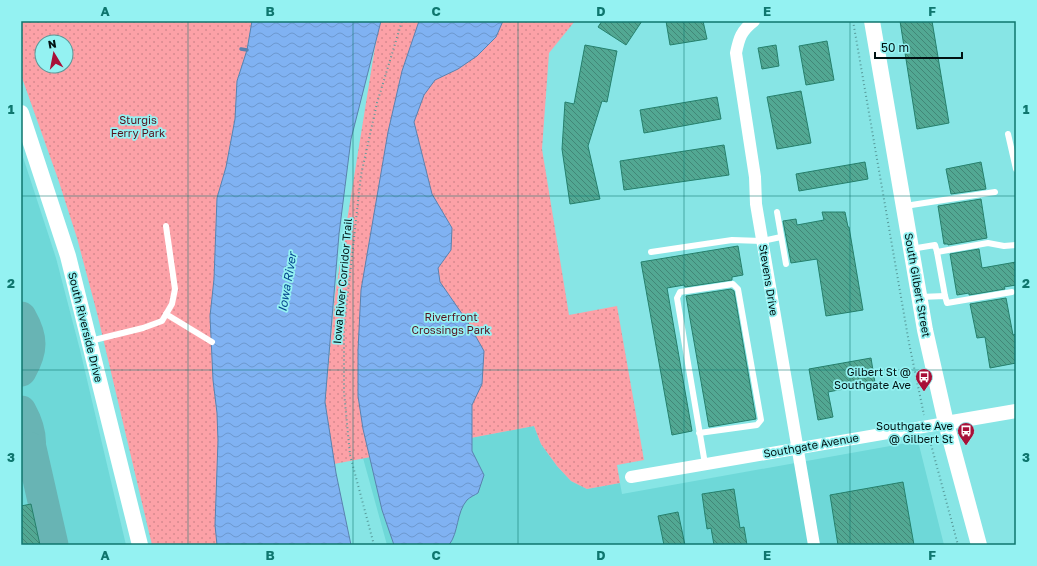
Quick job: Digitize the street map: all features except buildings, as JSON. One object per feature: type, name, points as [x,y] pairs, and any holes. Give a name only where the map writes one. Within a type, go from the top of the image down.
[{"type":"main road","name":"South Gilbert Street","points":[[872,21],[927,337],[946,423],[979,545]]},
{"type":"main road","name":"South Riverside Drive","points":[[21,113],[68,256],[140,545]]},
{"type":"street","name":"Stevens Drive","points":[[754,21],[745,28],[738,40],[736,53],[755,177],[756,204],[796,448],[814,545]]},
{"type":"street","name":"Southgate Avenue","points":[[630,477],[1016,411]]},
{"type":"lane","points":[[1008,134],[1016,169]]},
{"type":"lane","points":[[904,206],[994,192]]},
{"type":"lane","points":[[777,212],[786,264]]},
{"type":"lane","points":[[90,341],[143,328],[162,321],[172,304],[175,289],[166,226]]},
{"type":"lane","points":[[651,252],[732,240],[762,240],[781,237]]},
{"type":"lane","points":[[937,252],[988,243],[1004,246],[1016,245]]},
{"type":"lane","points":[[911,248],[935,245],[947,303],[1012,292]]},
{"type":"lane","points":[[699,432],[758,425],[761,420],[738,289],[733,284],[680,292],[677,298],[699,432],[705,464]]},
{"type":"lane","points":[[920,297],[945,296]]},
{"type":"lane","points":[[166,314],[212,342]]},
{"type":"path","name":"Iowa River Corridor Trail","points":[[374,545],[350,455],[344,392],[344,328],[361,175],[377,104],[402,21]]},
{"type":"path","points":[[853,21],[909,343],[926,426],[958,545]]},
{"type":"shaded area","points":[[21,151],[56,258],[80,350],[126,545],[21,545]]},
{"type":"shaded area","points":[[534,426],[541,444],[557,466],[571,481],[587,489],[620,483],[622,494],[918,441],[944,545],[387,545],[363,458]]},
{"type":"green space","name":"Sturgis Ferry Park","points":[[21,21],[252,21],[247,50],[237,81],[235,119],[226,167],[217,198],[214,279],[210,316],[218,441],[215,525],[217,545],[152,545],[97,313],[77,238],[58,179],[21,75]]},
{"type":"green space","name":"Riverfront Crossings Park","points":[[380,21],[575,21],[549,53],[542,149],[569,315],[617,306],[644,460],[617,465],[620,483],[587,489],[571,481],[557,466],[541,444],[534,426],[334,464],[325,402],[335,295]]},
{"type":"water","name":"Iowa River","points":[[252,21],[381,21],[351,139],[339,234],[325,402],[336,473],[351,545],[217,545],[215,525],[218,441],[210,316],[214,279],[217,198],[226,167],[235,119],[237,81],[247,50]]},
{"type":"water","points":[[419,21],[503,21],[496,37],[477,56],[458,69],[435,80],[424,95],[414,122],[432,194],[452,228],[451,250],[438,268],[440,282],[467,321],[484,351],[482,384],[472,405],[472,451],[484,475],[478,493],[468,499],[463,505],[449,545],[394,545],[382,510],[363,429],[358,396],[358,350],[361,290],[388,132],[402,71]]},
{"type":"waterway","points":[[241,49],[247,50]]},
{"type":"taxiway","points":[[21,317],[28,331],[30,344],[28,357],[21,371]]},
{"type":"taxiway","points":[[21,411],[27,425],[30,438],[29,452],[23,466]]},
{"type":"taxiway","points":[[31,448],[53,545]]},
{"type":"place","name":"Gilbert St @ Southgate Ave","points":[[924,392]]},
{"type":"place","name":"Southgate Ave @ Gilbert St","points":[[966,446]]}]
